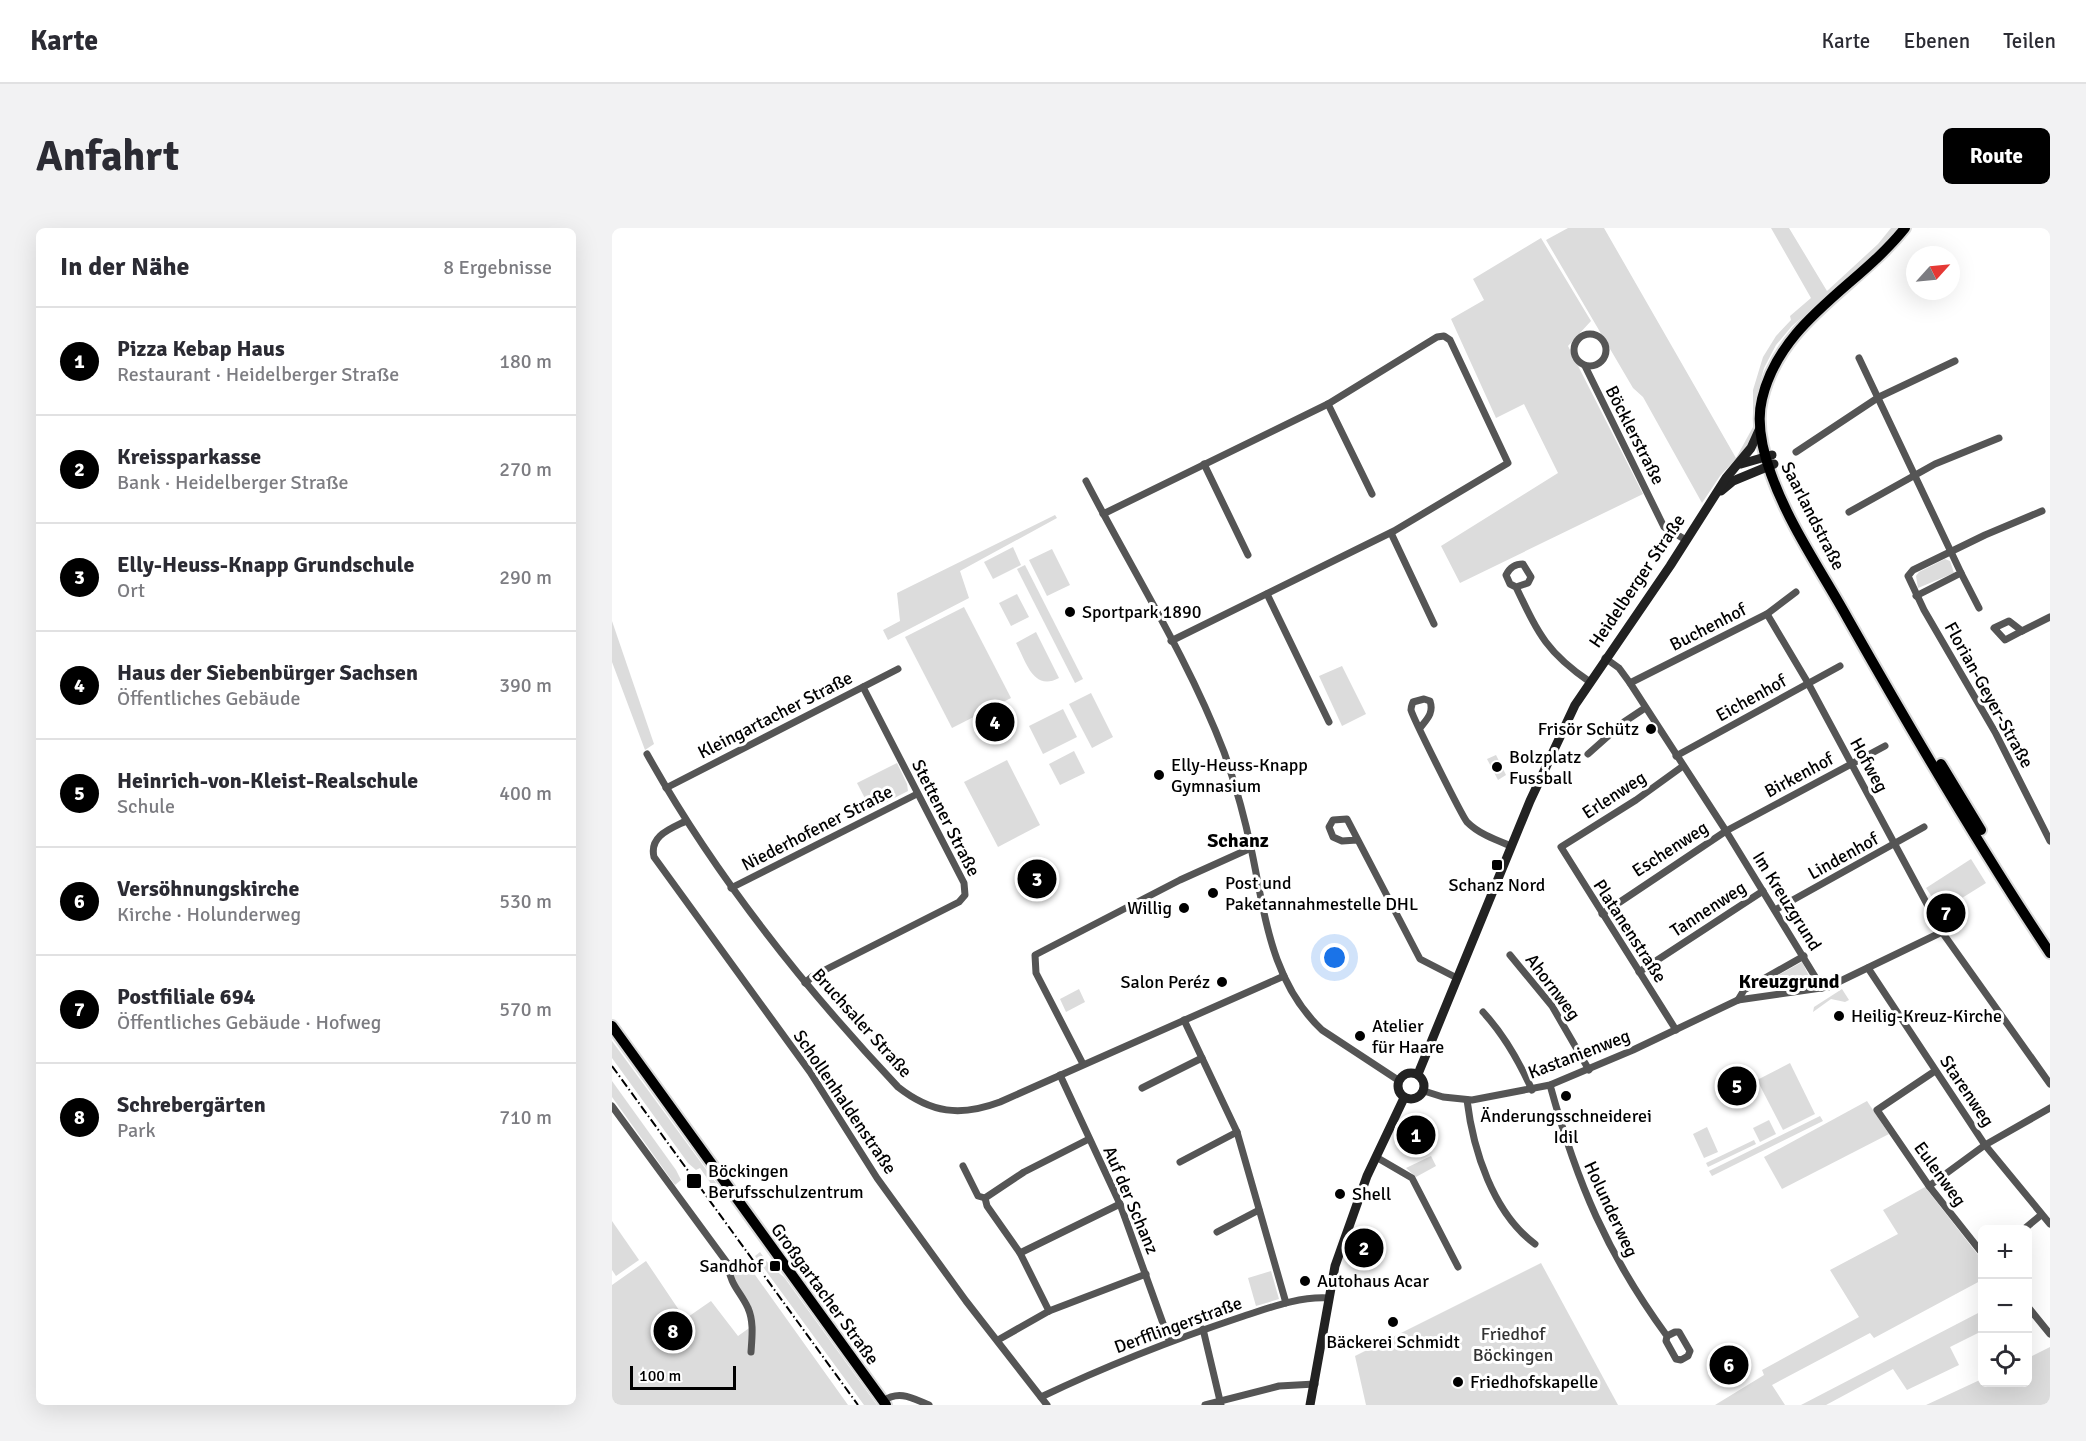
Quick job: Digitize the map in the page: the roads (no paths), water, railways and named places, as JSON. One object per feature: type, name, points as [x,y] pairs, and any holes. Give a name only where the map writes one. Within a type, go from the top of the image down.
[{"type":"main road","points":[[1769,382],[1777,362],[1797,329],[1877,259],[1905,228]]},
{"type":"main road","name":"Saarlandstraße","points":[[1769,382],[1762,398],[1760,426],[1770,460],[1795,523],[1871,659],[1965,817],[2050,953]]},
{"type":"main road","name":"Saarlandstraße","points":[[1769,382],[1766,419],[1770,460],[1802,522],[1909,710],[2050,940]]},
{"type":"main road","name":"Heidelberger Straße","points":[[1418,1074],[1550,754],[1605,658],[1726,478],[1739,465],[1758,436],[1760,426]]},
{"type":"main road","points":[[1739,465],[1770,460]]},
{"type":"main road","name":"Heidelberger Straße","points":[[1712,499],[1733,481],[1770,460]]},
{"type":"main road","name":"Großgartacher Straße","points":[[612,1026],[884,1403]]},
{"type":"main road","points":[[1411,1072],[1418,1074],[1424,1085],[1424,1091],[1416,1099],[1404,1098],[1397,1087],[1398,1080],[1411,1072]]},
{"type":"main road","points":[[1311,1405],[1329,1298],[1344,1236],[1376,1157],[1404,1098]]},
{"type":"street","name":"Böcklerstraße","points":[[1584,366],[1596,365],[1605,358],[1607,352],[1598,334],[1589,332],[1575,342],[1575,355],[1584,366],[1664,527],[1686,540]]},
{"type":"street","points":[[1103,514],[1328,404],[1437,337],[1444,336],[1452,344],[1508,463],[1391,533],[1171,641]]},
{"type":"street","name":"Florian-Geyer-Straße","points":[[1859,358],[1914,477],[1979,608]]},
{"type":"street","points":[[1796,452],[1879,397],[1955,361]]},
{"type":"street","points":[[1328,404],[1372,494]]},
{"type":"street","points":[[1849,512],[1958,454],[1999,438]]},
{"type":"street","points":[[1204,464],[1248,555]]},
{"type":"street","points":[[1086,481],[1171,641],[1223,751],[1251,848],[1259,900],[1284,976],[1303,1008],[1322,1030],[1398,1080]]},
{"type":"street","points":[[1951,552],[2042,511]]},
{"type":"street","points":[[1391,533],[1434,624]]},
{"type":"street","name":"Florian-Geyer-Straße","points":[[1951,552],[1909,573],[1916,596],[1995,732],[2050,841]]},
{"type":"street","points":[[1916,596],[1961,573]]},
{"type":"street","points":[[1516,587],[1540,638],[1550,651],[1590,682]]},
{"type":"street","name":"Buchenhof","points":[[1630,683],[1767,614],[1796,592]]},
{"type":"street","points":[[1267,594],[1329,722]]},
{"type":"street","name":"Hofweg","points":[[1767,614],[1808,684],[1942,932]]},
{"type":"street","points":[[2022,631],[2050,616]]},
{"type":"street","name":"Im Kreuzgrund","points":[[1605,658],[1619,668],[1630,683],[1726,831],[1822,988]]},
{"type":"street","name":"Eichenhof","points":[[1676,756],[1840,666]]},
{"type":"street","name":"Kleingartacher Straße","points":[[666,788],[898,669]]},
{"type":"street","name":"Stettener Straße","points":[[805,983],[813,976],[963,899],[964,883],[863,687]]},
{"type":"street","points":[[1588,753],[1624,722],[1646,708]]},
{"type":"street","points":[[1420,728],[1465,819],[1476,830],[1511,846]]},
{"type":"street","name":"Birkenhof","points":[[1726,831],[1885,746]]},
{"type":"street","name":"Bruchsaler Straße","points":[[647,754],[686,821],[731,888],[805,983],[898,1087],[916,1101],[953,1111],[980,1109],[1284,976]]},
{"type":"street","name":"Erlenweg","points":[[1561,847],[1636,800],[1683,766]]},
{"type":"street","name":"Niederhofener Straße","points":[[731,888],[917,794]]},
{"type":"street","name":"Schollenhaldenstraße","points":[[686,821],[654,841],[652,848],[654,857],[810,1072],[877,1178],[966,1301],[1047,1405]]},
{"type":"street","name":"Lindenhof","points":[[1775,910],[1924,827]]},
{"type":"street","name":"Eschenweg","points":[[1602,914],[1726,831]]},
{"type":"street","points":[[1358,840],[1420,959],[1457,978]]},
{"type":"street","name":"Platanenstraße","points":[[1561,847],[1676,1030]]},
{"type":"street","points":[[1083,1064],[1036,974],[1035,955],[1153,894],[1251,848]]},
{"type":"street","name":"Tannenweg","points":[[1639,972],[1763,891]]},
{"type":"street","points":[[1822,988],[1942,932],[2050,1084]]},
{"type":"street","name":"Ahornweg","points":[[1510,955],[1552,1006],[1589,1070]]},
{"type":"street","name":"Kastanienweg","points":[[1738,1000],[1744,990],[1804,956]]},
{"type":"street","name":"Starenweg","points":[[1868,968],[1985,1145],[2050,1224]]},
{"type":"street","name":"Kastanienweg","points":[[1424,1091],[1443,1097],[1467,1100],[1532,1090],[1589,1070],[1738,1000],[1822,988]]},
{"type":"street","points":[[1483,1012],[1501,1032],[1517,1057],[1532,1090]]},
{"type":"street","points":[[1184,1020],[1237,1132],[1286,1303]]},
{"type":"street","points":[[1142,1088],[1202,1058]]},
{"type":"street","name":"Eulenweg","points":[[1935,1071],[1877,1110],[1929,1186],[1978,1247]]},
{"type":"street","name":"Auf der Schanz","points":[[1060,1075],[1120,1204],[1169,1340]]},
{"type":"street","name":"Holunderweg","points":[[1550,1085],[1572,1163],[1600,1227],[1636,1292],[1667,1336]]},
{"type":"street","points":[[1467,1100],[1475,1143],[1489,1180],[1519,1231],[1535,1244]]},
{"type":"street","points":[[612,1106],[728,1264],[730,1279],[748,1309],[752,1326],[751,1352]]},
{"type":"street","points":[[1929,1186],[1985,1145],[2050,1108]]},
{"type":"street","points":[[1180,1161],[1237,1132]]},
{"type":"street","points":[[963,1166],[978,1196],[985,1198],[1024,1172],[1089,1139]]},
{"type":"street","points":[[1376,1157],[1412,1178],[1458,1266]]},
{"type":"street","points":[[985,1198],[987,1206],[1020,1253],[1049,1311]]},
{"type":"street","points":[[1020,1253],[1120,1204]]},
{"type":"street","points":[[1217,1232],[1259,1210]]},
{"type":"street","points":[[2029,1225],[2042,1215]]},
{"type":"street","points":[[998,1340],[1049,1311],[1146,1274]]},
{"type":"street","name":"Derfflingerstraße","points":[[1041,1397],[1169,1340],[1286,1303],[1312,1297],[1329,1298]]},
{"type":"street","points":[[2032,1312],[2049,1331]]},
{"type":"street","points":[[1203,1329],[1220,1403]]},
{"type":"street","points":[[1205,1405],[1279,1386],[1315,1384]]},
{"type":"street","points":[[884,1403],[892,1395],[903,1394],[929,1405]]},
{"type":"railway","points":[[612,1066],[858,1405]]},
{"type":"place","name":"Sportpark 1890","points":[[1070,612]]},
{"type":"place","name":"Haus der Siebenbürger Sachsen","points":[[995,722]]},
{"type":"place","name":"Frisör Schütz","points":[[1651,729]]},
{"type":"place","name":"Bolzplatz Fussball","points":[[1497,767]]},
{"type":"place","name":"Elly-Heuss-Knapp Gymnasium","points":[[1159,775]]},
{"type":"place","name":"Schanz Nord","points":[[1497,865]]},
{"type":"place","name":"Elly-Heuss-Knapp Grundschule","points":[[1037,879]]},
{"type":"place","name":"Post und Paketannahmestelle DHL","points":[[1213,893]]},
{"type":"place","name":"Willig","points":[[1184,908]]},
{"type":"place","name":"Postfiliale 694","points":[[1946,913]]},
{"type":"place","name":"Salon Peréz","points":[[1222,982]]},
{"type":"place","name":"Heilig-Kreuz-Kirche","points":[[1839,1016]]},
{"type":"place","name":"Atelier für Haare","points":[[1360,1036]]},
{"type":"place","name":"Heinrich-von-Kleist-Realschule","points":[[1737,1086]]},
{"type":"place","name":"Änderungsschneiderei Idil","points":[[1566,1096]]},
{"type":"place","name":"Pizza Kebap Haus","points":[[1416,1135]]},
{"type":"place","name":"Böckingen Berufsschulzentrum","points":[[694,1181]]},
{"type":"place","name":"Shell","points":[[1340,1194]]},
{"type":"place","name":"Kreissparkasse","points":[[1364,1248]]},
{"type":"place","name":"Sandhof","points":[[775,1266]]},
{"type":"place","name":"Autohaus Acar","points":[[1305,1281]]},
{"type":"place","name":"Bäckerei Schmidt","points":[[1393,1322]]},
{"type":"place","name":"Schrebergärten","points":[[673,1331]]},
{"type":"place","name":"Versöhnungskirche","points":[[1729,1365]]},
{"type":"place","name":"Friedhofskapelle","points":[[1458,1382]]},
{"type":"district","name":"Schanz","points":[[1238,840]]},
{"type":"district","name":"Kreuzgrund","points":[[1789,981]]},
{"type":"park label","name":"Friedhof Böckingen","points":[[1513,1344]]}]
